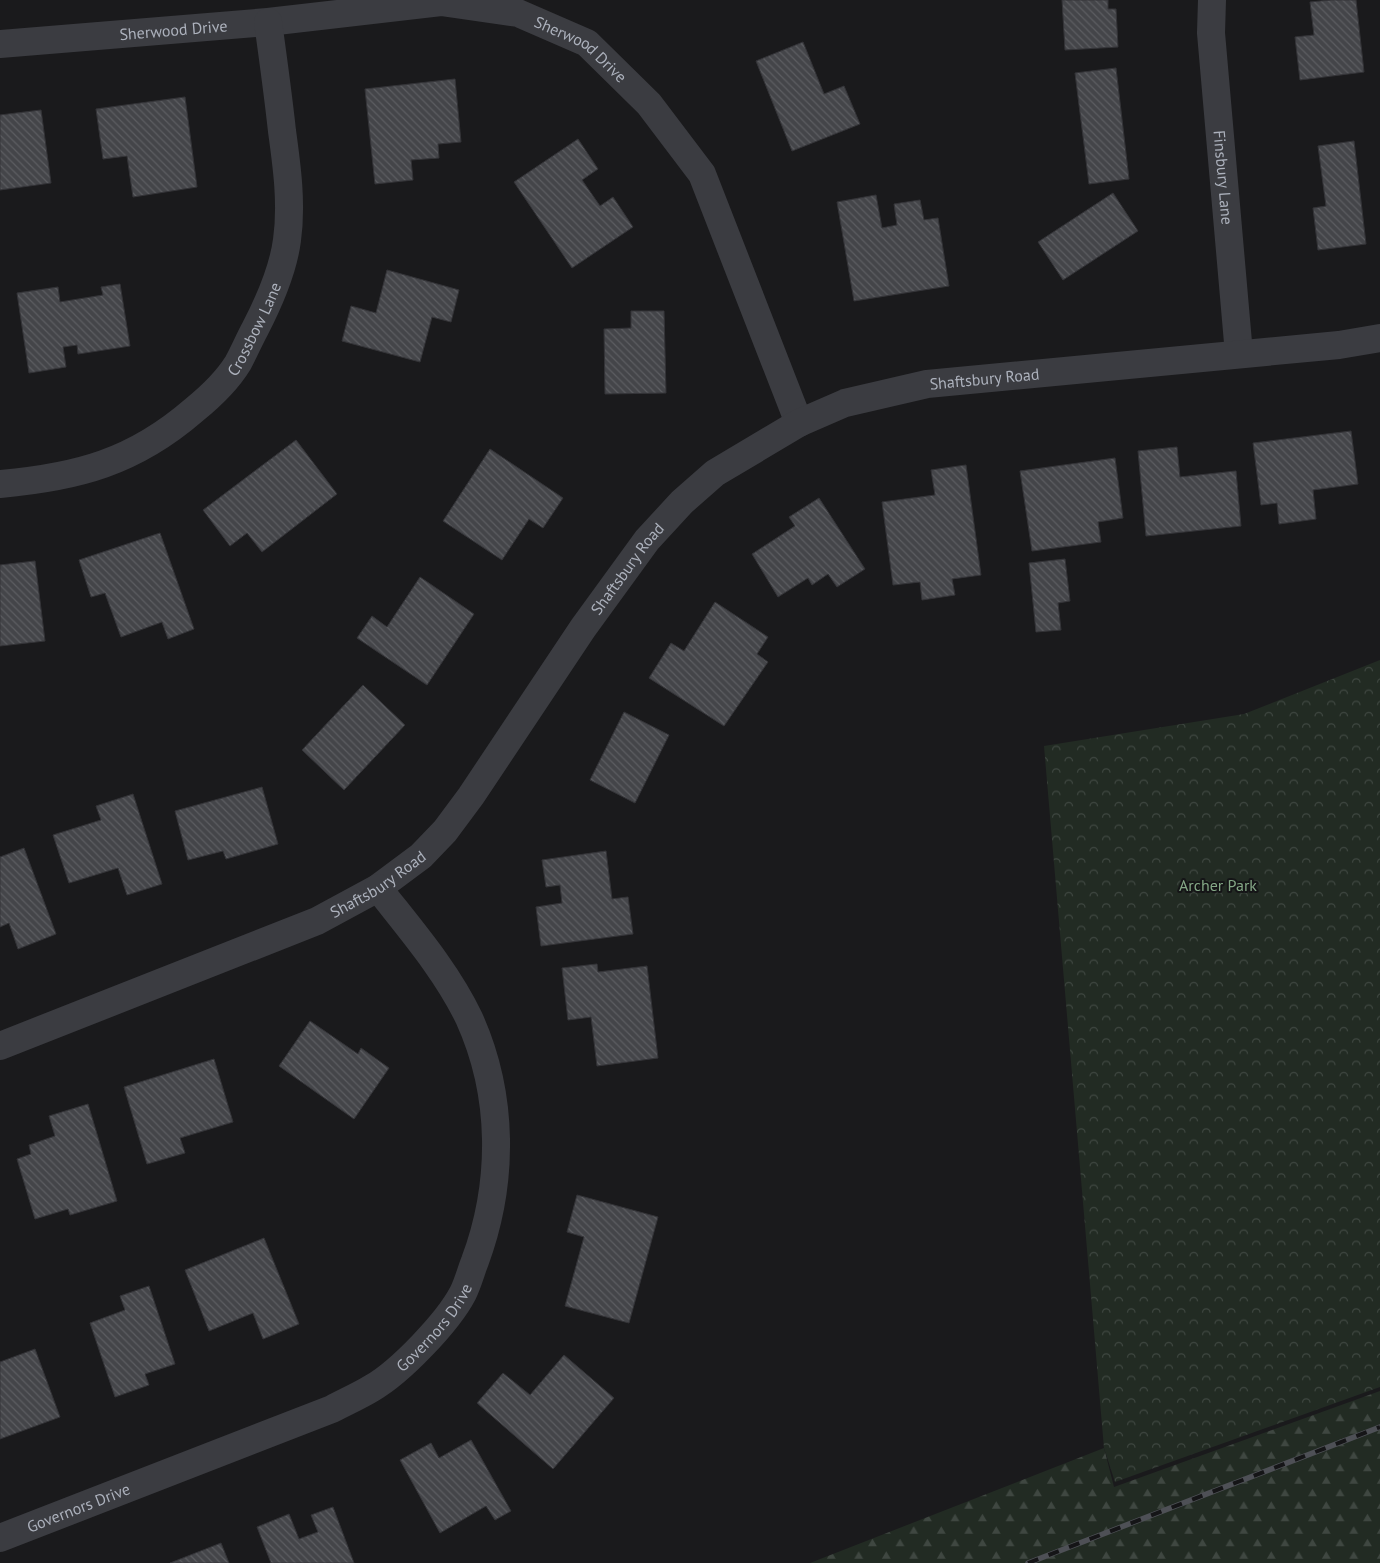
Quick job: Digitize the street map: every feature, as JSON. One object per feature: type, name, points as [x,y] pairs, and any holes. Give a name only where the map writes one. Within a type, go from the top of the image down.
[{"type":"street","name":"Finsbury Lane","points":[[1212,0],[1211,33],[1239,354]]},
{"type":"street","name":"Sherwood Drive","points":[[0,44],[268,22],[441,2],[518,13],[587,42],[649,104],[702,174],[799,423]]},
{"type":"street","name":"Crossbow Lane","points":[[0,484],[36,481],[76,473],[113,462],[146,446],[180,423],[211,396],[237,364],[261,318],[276,281],[287,240],[289,182],[268,22]]},
{"type":"street","name":"Shaftsbury Road","points":[[0,1046],[317,921],[378,888],[421,856],[445,831],[614,583],[648,540],[682,502],[715,473],[799,423],[845,403],[927,384],[1339,345],[1380,338]]},
{"type":"street","name":"Governors Drive","points":[[0,1538],[332,1409],[374,1387],[403,1363],[437,1330],[463,1294],[482,1243],[494,1195],[498,1150],[492,1099],[482,1051],[468,1017],[442,971],[378,888]]},
{"type":"green space","name":"Archer Park","points":[[1380,660],[1380,1387],[1115,1482],[1104,1448],[1044,746],[1244,714]]},
{"type":"green space","points":[[1380,1391],[1380,1563],[810,1563],[1104,1448],[1114,1487]]},
{"type":"building","points":[[1062,0],[1108,0],[1108,9],[1116,9],[1118,47],[1065,50]]},
{"type":"building","points":[[1356,0],[1364,72],[1300,80],[1295,37],[1314,35],[1310,2]]},
{"type":"building","points":[[803,42],[824,94],[844,86],[860,124],[792,151],[756,61]]},
{"type":"building","points":[[1116,68],[1129,179],[1089,184],[1075,73]]},
{"type":"building","points":[[455,79],[461,142],[438,144],[439,158],[411,160],[413,180],[375,184],[365,89]]},
{"type":"building","points":[[185,97],[197,187],[133,197],[127,156],[103,159],[96,109]]},
{"type":"building","points":[[41,110],[51,183],[0,190],[0,115]]},
{"type":"building","points":[[578,139],[598,169],[582,180],[600,206],[613,197],[633,227],[572,268],[514,182]]},
{"type":"building","points":[[1354,141],[1366,244],[1318,250],[1313,208],[1326,206],[1318,146]]},
{"type":"building","points":[[1113,193],[1138,231],[1063,280],[1038,242]]},
{"type":"building","points":[[876,195],[882,228],[897,225],[894,204],[920,200],[924,220],[938,218],[949,286],[854,301],[837,202]]},
{"type":"building","points":[[387,270],[459,290],[451,322],[432,317],[420,362],[342,341],[351,306],[376,313]]},
{"type":"building","points":[[120,284],[130,346],[78,354],[77,345],[63,347],[66,367],[29,373],[17,293],[58,287],[60,302],[103,295],[101,287]]},
{"type":"building","points":[[631,311],[664,311],[666,393],[605,394],[604,329],[631,328]]},
{"type":"building","points":[[1351,431],[1358,484],[1313,490],[1316,519],[1279,524],[1277,503],[1261,505],[1253,443]]},
{"type":"building","points":[[296,440],[337,494],[262,552],[247,533],[230,546],[203,510]]},
{"type":"building","points":[[1177,447],[1180,477],[1236,471],[1241,526],[1146,536],[1138,451]]},
{"type":"building","points":[[490,449],[563,498],[543,528],[529,519],[502,560],[443,521]]},
{"type":"building","points":[[1115,458],[1123,518],[1098,522],[1101,542],[1032,551],[1020,471]]},
{"type":"building","points":[[966,465],[981,575],[952,579],[955,595],[922,600],[920,582],[893,585],[882,502],[935,495],[931,470]]},
{"type":"building","points":[[819,498],[865,569],[837,587],[828,574],[812,585],[808,578],[778,597],[752,554],[795,526],[789,517]]},
{"type":"building","points":[[160,533],[194,629],[168,639],[162,622],[121,637],[105,593],[91,597],[79,560]]},
{"type":"building","points":[[1065,559],[1070,601],[1058,603],[1061,630],[1036,632],[1029,563]]},
{"type":"building","points":[[35,561],[45,641],[0,646],[0,565]]},
{"type":"building","points":[[420,577],[474,614],[427,685],[357,638],[372,616],[387,627]]},
{"type":"building","points":[[715,602],[768,637],[757,654],[768,662],[724,726],[649,678],[671,643],[684,651]]},
{"type":"building","points":[[363,685],[405,725],[344,790],[302,750]]},
{"type":"building","points":[[624,712],[669,735],[635,803],[590,780]]},
{"type":"building","points":[[262,787],[278,844],[226,859],[223,851],[188,860],[175,811]]},
{"type":"building","points":[[133,794],[162,884],[127,895],[118,868],[69,883],[53,835],[101,820],[96,806]]},
{"type":"building","points":[[24,848],[56,934],[18,949],[9,923],[0,927],[0,857]]},
{"type":"building","points":[[606,851],[612,899],[628,897],[633,934],[541,946],[536,907],[562,903],[560,885],[546,887],[542,860]]},
{"type":"building","points":[[597,964],[598,972],[647,966],[658,1058],[597,1066],[591,1017],[568,1020],[562,968]]},
{"type":"building","points":[[310,1021],[358,1054],[361,1048],[389,1068],[354,1119],[279,1066]]},
{"type":"building","points":[[214,1059],[233,1122],[180,1138],[185,1153],[147,1164],[124,1087]]},
{"type":"building","points":[[88,1104],[117,1201],[70,1215],[68,1209],[35,1219],[17,1159],[31,1154],[29,1145],[55,1136],[49,1116]]},
{"type":"building","points":[[577,1195],[658,1217],[629,1323],[565,1306],[584,1237],[567,1232]]},
{"type":"building","points":[[264,1238],[299,1324],[263,1339],[253,1313],[209,1331],[185,1270]]},
{"type":"building","points":[[149,1286],[175,1364],[145,1374],[149,1385],[115,1397],[90,1323],[125,1310],[120,1296]]},
{"type":"building","points":[[35,1349],[60,1417],[0,1439],[0,1362]]},
{"type":"building","points":[[564,1355],[614,1398],[553,1469],[477,1403],[503,1373],[530,1395]]},
{"type":"building","points":[[471,1440],[511,1511],[495,1520],[486,1506],[440,1533],[400,1460],[431,1443],[439,1458]]},
{"type":"building","points":[[333,1507],[354,1563],[271,1563],[257,1527],[289,1514],[299,1539],[318,1532],[311,1515]]},
{"type":"building","points":[[221,1543],[229,1563],[170,1563]]},
{"type":"railway","points":[[1028,1563],[1380,1427]]}]
